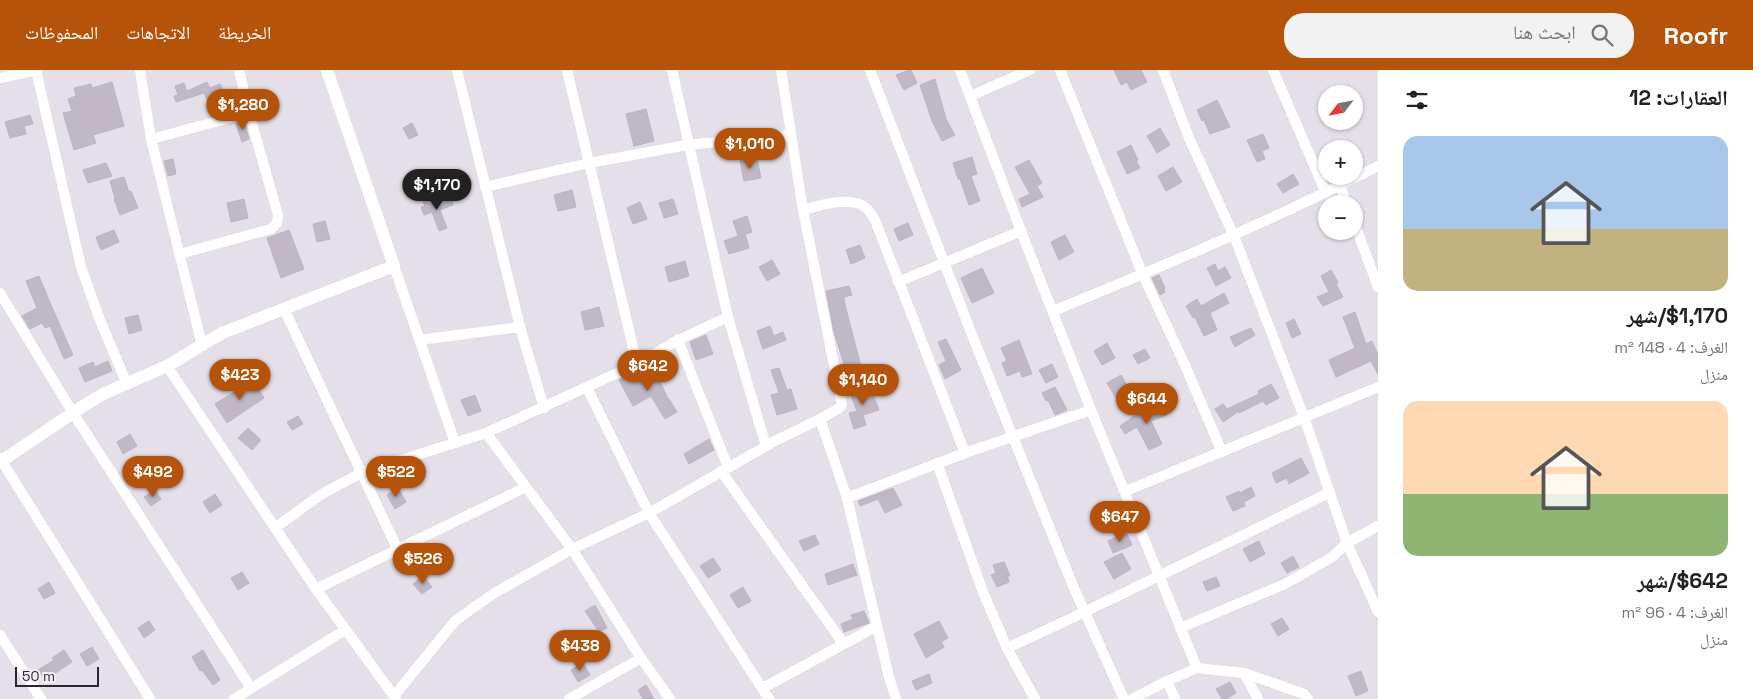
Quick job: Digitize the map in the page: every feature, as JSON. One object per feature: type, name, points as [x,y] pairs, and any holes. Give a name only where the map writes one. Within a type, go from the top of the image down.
[{"type":"street","points":[[0,78],[36,70],[82,267],[100,320],[127,384]]},
{"type":"street","points":[[140,70],[151,139],[202,345]]},
{"type":"street","points":[[180,254],[272,230],[277,223],[278,215],[249,113],[239,70]]},
{"type":"street","points":[[327,70],[455,443]]},
{"type":"street","points":[[457,70],[520,327],[544,408]]},
{"type":"street","points":[[567,70],[637,364]]},
{"type":"street","points":[[672,70],[687,145],[728,318],[766,446]]},
{"type":"street","points":[[167,366],[316,589],[395,698],[455,621],[493,594],[572,549],[649,513],[766,446],[838,409],[842,404],[803,210],[781,70]]},
{"type":"street","points":[[870,70],[1013,436],[1085,613],[1124,699]]},
{"type":"street","points":[[960,70],[1091,410],[1126,491],[1197,668]]},
{"type":"street","points":[[970,96],[1030,70]]},
{"type":"street","points":[[1060,70],[1143,274],[1222,452]]},
{"type":"street","points":[[1163,70],[1189,138],[1234,236],[1304,417],[1347,543],[1378,612]]},
{"type":"street","points":[[1273,70],[1326,193]]},
{"type":"street","points":[[151,139],[249,113]]},
{"type":"street","points":[[485,187],[589,163],[687,145],[791,135]]},
{"type":"street","points":[[1053,311],[1234,236],[1326,193],[1378,166]]},
{"type":"street","points":[[1340,186],[1344,195]]},
{"type":"street","points":[[803,210],[831,202],[858,203],[868,209],[874,220],[965,453]]},
{"type":"street","points":[[898,282],[1021,231]]},
{"type":"street","points":[[1361,240],[1378,287]]},
{"type":"street","points":[[150,699],[1,460],[105,393],[167,366],[222,333],[394,266]]},
{"type":"street","points":[[0,293],[73,412],[251,688]]},
{"type":"street","points":[[284,309],[398,548]]},
{"type":"street","points":[[275,528],[320,494],[363,472],[486,433],[587,388],[637,364],[678,340],[728,318]]},
{"type":"street","points":[[420,340],[520,327]]},
{"type":"street","points":[[678,340],[725,469],[842,643]]},
{"type":"street","points":[[1126,491],[1378,387]]},
{"type":"street","points":[[587,388],[649,513],[763,688],[768,699]]},
{"type":"street","points":[[847,498],[965,453],[1091,410]]},
{"type":"street","points":[[820,419],[847,498],[888,677],[896,699]]},
{"type":"street","points":[[486,433],[572,549],[641,658],[670,699]]},
{"type":"street","points":[[937,464],[982,592],[1007,648],[1035,699]]},
{"type":"street","points":[[316,589],[526,487]]},
{"type":"street","points":[[1007,648],[1085,613],[1330,492]]},
{"type":"street","points":[[1180,628],[1286,584],[1332,557],[1347,543],[1378,526]]},
{"type":"street","points":[[763,688],[842,643],[877,626]]},
{"type":"street","points":[[234,699],[345,630]]},
{"type":"street","points":[[0,636],[41,699]]},
{"type":"street","points":[[569,699],[641,658]]},
{"type":"street","points":[[1132,699],[1197,668],[1244,673],[1304,694],[1308,699]]},
{"type":"street","points":[[1244,673],[1258,699]]},
{"type":"street","points":[[1167,681],[1174,699]]},
{"type":"building","points":[[911,70],[917,83],[904,90],[896,75]]},
{"type":"building","points":[[1114,70],[1141,70],[1147,82],[1131,90],[1127,82],[1121,85]]},
{"type":"building","points":[[935,79],[946,119],[955,135],[942,141],[932,121],[920,85]]},
{"type":"building","points":[[112,82],[124,126],[93,135],[96,143],[74,150],[63,113],[72,111],[68,99],[76,96],[74,88],[91,84],[92,88]]},
{"type":"building","points":[[207,82],[210,88],[220,84],[224,92],[207,100],[204,93],[176,102],[174,96],[178,95],[175,86],[184,83],[187,91]]},
{"type":"building","points":[[1217,100],[1230,127],[1210,134],[1197,110]]},
{"type":"building","points":[[646,109],[654,141],[634,146],[626,114]]},
{"type":"building","points":[[30,115],[33,124],[24,126],[26,134],[10,138],[5,122]]},
{"type":"building","points":[[244,121],[249,139],[242,142],[236,124]]},
{"type":"building","points":[[412,123],[418,135],[409,139],[403,128]]},
{"type":"building","points":[[1160,128],[1170,145],[1157,153],[1147,136]]},
{"type":"building","points":[[1263,134],[1269,148],[1262,151],[1265,159],[1257,162],[1247,140]]},
{"type":"building","points":[[1131,145],[1140,168],[1127,174],[1117,152]]},
{"type":"building","points":[[972,157],[977,174],[971,176],[980,201],[969,205],[953,163]]},
{"type":"building","points":[[757,158],[761,178],[744,181],[740,161]]},
{"type":"building","points":[[173,159],[176,174],[168,176],[164,161]]},
{"type":"building","points":[[1029,160],[1042,183],[1037,186],[1043,197],[1022,207],[1019,199],[1030,194],[1015,167]]},
{"type":"building","points":[[106,163],[112,176],[88,183],[83,170]]},
{"type":"building","points":[[1173,167],[1182,182],[1166,191],[1158,176]]},
{"type":"building","points":[[1293,174],[1299,184],[1283,193],[1277,184]]},
{"type":"building","points":[[124,177],[129,192],[131,191],[138,208],[120,215],[110,181]]},
{"type":"building","points":[[572,190],[576,207],[558,211],[554,195]]},
{"type":"building","points":[[451,197],[453,205],[440,210],[447,228],[439,231],[432,212],[424,215],[421,207],[425,206],[423,202],[435,198],[436,202]]},
{"type":"building","points":[[244,199],[248,218],[231,222],[227,203]]},
{"type":"building","points":[[673,199],[678,214],[664,218],[659,203]]},
{"type":"building","points":[[640,202],[647,219],[633,224],[627,208]]},
{"type":"building","points":[[747,216],[752,232],[745,234],[749,248],[729,254],[724,241],[738,236],[733,221]]},
{"type":"building","points":[[325,221],[330,239],[317,242],[313,224]]},
{"type":"building","points":[[908,223],[913,235],[899,241],[894,229]]},
{"type":"building","points":[[114,230],[119,242],[101,250],[96,237]]},
{"type":"building","points":[[289,230],[304,269],[281,278],[267,238]]},
{"type":"building","points":[[1065,235],[1074,252],[1059,260],[1051,242]]},
{"type":"building","points":[[860,245],[865,258],[851,264],[846,250]]},
{"type":"building","points":[[772,260],[780,274],[767,281],[759,267]]},
{"type":"building","points":[[685,261],[689,276],[669,282],[665,267]]},
{"type":"building","points":[[1215,264],[1218,271],[1225,267],[1231,278],[1216,286],[1207,268]]},
{"type":"building","points":[[982,268],[994,293],[972,303],[961,278]]},
{"type":"building","points":[[1331,270],[1338,282],[1336,284],[1343,297],[1323,306],[1317,297],[1329,292],[1321,276]]},
{"type":"building","points":[[1159,275],[1165,288],[1165,292],[1160,295],[1152,278]]},
{"type":"building","points":[[39,276],[73,355],[64,359],[50,326],[45,328],[42,323],[30,329],[22,316],[37,308],[26,281]]},
{"type":"building","points":[[849,286],[852,295],[844,297],[845,305],[862,370],[847,374],[834,332],[826,291]]},
{"type":"building","points":[[1224,293],[1229,303],[1210,313],[1217,330],[1204,336],[1195,317],[1193,318],[1186,306],[1197,299],[1201,306]]},
{"type":"building","points":[[599,307],[604,326],[585,330],[581,312]]},
{"type":"building","points":[[1355,312],[1366,344],[1372,341],[1378,355],[1378,374],[1371,361],[1336,377],[1329,360],[1355,348],[1343,317]]},
{"type":"building","points":[[138,315],[142,330],[129,334],[125,318]]},
{"type":"building","points":[[1294,319],[1301,334],[1292,338],[1286,323]]},
{"type":"building","points":[[770,326],[774,336],[783,332],[786,340],[763,349],[757,331]]},
{"type":"building","points":[[1251,328],[1255,335],[1235,347],[1230,337]]},
{"type":"building","points":[[706,335],[713,354],[696,360],[690,342]]},
{"type":"building","points":[[946,339],[961,370],[945,379],[939,365],[946,361],[938,342]]},
{"type":"building","points":[[1019,340],[1032,374],[1022,377],[1020,371],[1007,376],[1002,363],[1007,361],[1001,348]]},
{"type":"building","points":[[1107,343],[1115,358],[1102,365],[1094,351]]},
{"type":"building","points":[[1145,349],[1150,358],[1138,364],[1133,355]]},
{"type":"building","points":[[108,361],[112,371],[85,382],[79,368],[93,362],[95,367]]},
{"type":"building","points":[[1052,364],[1058,377],[1046,383],[1039,370]]},
{"type":"building","points":[[779,368],[787,390],[791,389],[797,409],[777,415],[771,395],[779,393],[771,370]]},
{"type":"building","points":[[635,372],[640,380],[656,372],[668,399],[677,412],[665,419],[651,396],[633,406],[619,380]]},
{"type":"building","points":[[1121,375],[1130,390],[1116,398],[1107,383]]},
{"type":"building","points":[[253,380],[264,398],[227,423],[215,404]]},
{"type":"building","points":[[1271,384],[1279,398],[1266,405],[1263,401],[1239,413],[1239,411],[1223,422],[1215,409],[1223,404],[1227,409],[1259,394],[1258,391]]},
{"type":"building","points":[[869,385],[879,410],[863,415],[866,425],[854,429],[849,413],[857,411],[850,393]]},
{"type":"building","points":[[1055,387],[1067,410],[1055,415],[1048,400],[1046,401],[1042,393]]},
{"type":"building","points":[[475,395],[481,411],[468,416],[461,400]]},
{"type":"building","points":[[1162,402],[1167,415],[1151,421],[1162,444],[1149,450],[1137,427],[1125,434],[1120,426],[1136,415]]},
{"type":"building","points":[[298,416],[303,424],[292,430],[287,422]]},
{"type":"building","points":[[248,428],[261,440],[252,450],[238,438]]},
{"type":"building","points":[[130,434],[137,446],[123,454],[117,442]]},
{"type":"building","points":[[709,439],[714,450],[689,464],[684,454]]},
{"type":"building","points":[[1301,458],[1309,473],[1289,484],[1287,478],[1276,483],[1272,473]]},
{"type":"building","points":[[1251,487],[1255,496],[1244,502],[1245,506],[1233,511],[1226,497]]},
{"type":"building","points":[[398,488],[406,502],[395,509],[387,495]]},
{"type":"building","points":[[893,488],[902,505],[885,513],[878,499],[860,506],[858,501]]},
{"type":"building","points":[[155,490],[161,499],[151,506],[144,497]]},
{"type":"building","points":[[215,494],[222,505],[210,513],[203,502]]},
{"type":"building","points":[[1127,534],[1132,545],[1113,553],[1108,541]]},
{"type":"building","points":[[815,535],[819,544],[804,551],[799,541]]},
{"type":"building","points":[[1259,541],[1265,554],[1250,562],[1243,549]]},
{"type":"building","points":[[1122,553],[1131,569],[1114,579],[1104,562]]},
{"type":"building","points":[[1293,556],[1299,567],[1287,573],[1281,563]]},
{"type":"building","points":[[713,558],[721,570],[708,578],[700,566]]},
{"type":"building","points":[[1004,562],[1010,576],[1007,576],[1009,582],[997,587],[991,575],[996,573],[993,565]]},
{"type":"building","points":[[853,564],[857,575],[828,585],[825,574]]},
{"type":"building","points":[[242,572],[249,583],[238,590],[231,578]]},
{"type":"building","points":[[423,576],[432,587],[422,594],[413,584]]},
{"type":"building","points":[[1216,577],[1220,586],[1207,591],[1203,582]]},
{"type":"building","points":[[49,582],[55,593],[44,599],[38,589]]},
{"type":"building","points":[[743,587],[751,601],[738,608],[730,595]]},
{"type":"building","points":[[595,605],[607,628],[599,632],[585,611]]},
{"type":"building","points":[[864,611],[869,623],[844,632],[841,624],[853,619],[851,615]]},
{"type":"building","points":[[1282,618],[1289,629],[1278,636],[1271,624]]},
{"type":"building","points":[[149,621],[155,630],[144,638],[138,628]]},
{"type":"building","points":[[939,621],[948,638],[941,642],[944,647],[926,658],[914,634]]},
{"type":"building","points":[[92,647],[99,659],[87,666],[80,654]]},
{"type":"building","points":[[64,650],[72,662],[54,674],[52,671],[43,677],[38,670],[54,660],[52,658]]},
{"type":"building","points":[[203,650],[220,680],[213,685],[202,670],[200,671],[192,657]]},
{"type":"building","points":[[583,663],[590,675],[578,682],[571,670]]},
{"type":"building","points":[[1361,671],[1368,691],[1356,696],[1348,676]]},
{"type":"building","points":[[929,674],[932,683],[916,690],[912,681]]},
{"type":"building","points":[[1230,682],[1236,693],[1226,699],[1222,699],[1216,689]]},
{"type":"building","points":[[646,685],[654,699],[643,699],[638,690]]}]
